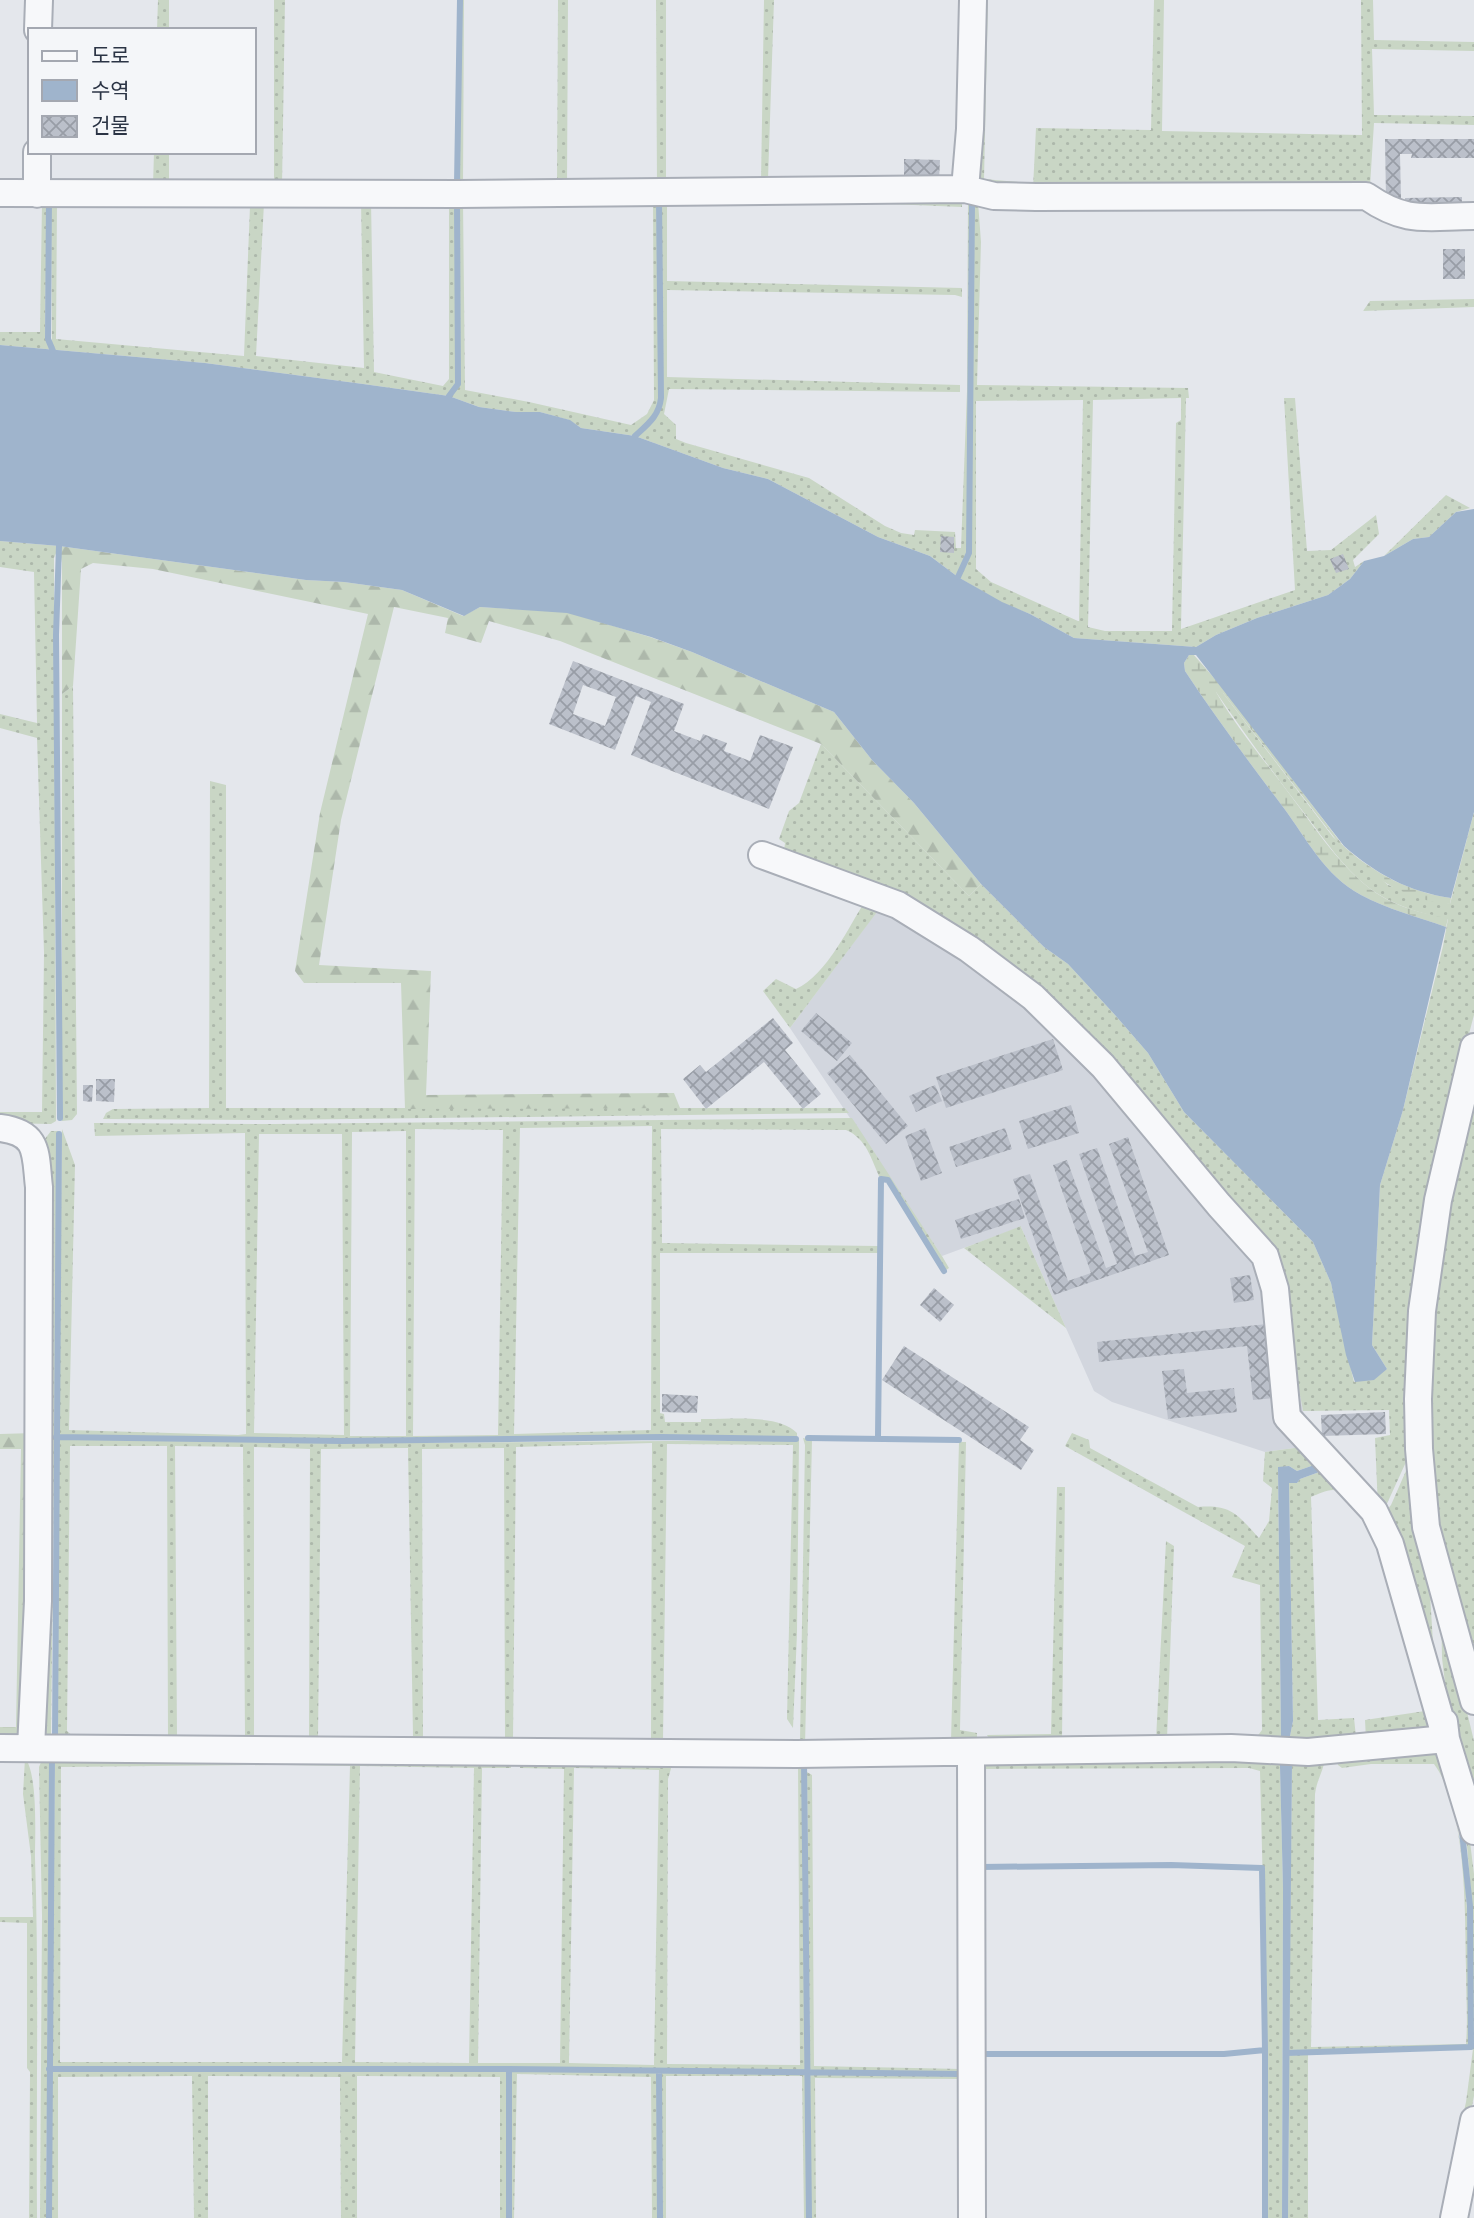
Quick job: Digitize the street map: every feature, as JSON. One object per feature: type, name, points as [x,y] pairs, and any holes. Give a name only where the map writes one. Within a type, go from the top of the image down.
[{"type":"street","points":[[38,28],[39,0]]},
{"type":"street","points":[[965,189],[970,130],[973,0]]},
{"type":"street","points":[[37,154],[37,194]]},
{"type":"street","points":[[0,193],[458,194],[965,189],[994,196],[1037,197],[1366,196],[1384,209],[1409,218],[1474,216]]},
{"type":"street","points":[[762,855],[898,905],[969,950],[1033,997],[1103,1066],[1265,1256],[1275,1289],[1287,1417],[1374,1511],[1390,1544],[1474,1830]]},
{"type":"street","points":[[1474,1047],[1438,1200],[1419,1349],[1419,1449],[1423,1507],[1433,1556],[1474,1700]]},
{"type":"street","points":[[0,1128],[16,1130],[27,1136],[35,1147],[39,1187],[38,1601],[31,1748]]},
{"type":"street","points":[[1433,1556],[1439,1681],[1446,1739]]},
{"type":"street","points":[[0,1748],[783,1754],[1231,1748],[1308,1752],[1446,1739]]},
{"type":"street","points":[[971,1752],[972,2218]]},
{"type":"street","points":[[1454,2218],[1474,2120]]},
{"type":"shaded area","points":[[890,894],[1006,963],[1264,1243],[1287,1329],[1303,1411],[1315,1448],[1309,1446],[1265,1452],[1112,1402],[1094,1391],[1021,1227],[942,1256],[790,1028]]},
{"type":"green space","points":[[158,0],[169,0],[169,28],[157,28]]},
{"type":"green space","points":[[274,0],[285,0],[282,186],[457,185],[461,0],[464,0],[463,185],[472,187],[472,190],[228,189],[232,186],[274,186]]},
{"type":"green space","points":[[558,0],[568,0],[567,185],[557,185]]},
{"type":"green space","points":[[656,0],[666,0],[666,179],[657,187]]},
{"type":"green space","points":[[764,0],[774,0],[768,179],[761,181]]},
{"type":"green space","points":[[981,0],[988,0],[984,179],[1030,183],[1029,191],[980,189],[977,183]]},
{"type":"green space","points":[[1154,0],[1164,0],[1162,131],[1362,135],[1361,0],[1373,0],[1374,40],[1474,42],[1474,51],[1372,49],[1374,115],[1474,116],[1474,125],[1374,123],[1370,186],[1033,188],[1036,128],[1151,130]]},
{"type":"green space","points":[[154,154],[169,154],[169,185],[153,185]]},
{"type":"green space","points":[[659,194],[957,197],[962,207],[838,200],[667,197],[667,281],[962,288],[962,297],[667,290],[667,377],[960,385],[960,392],[669,389],[664,414],[676,425],[676,439],[809,478],[885,526],[901,533],[914,535],[915,530],[955,532],[956,548],[961,548],[967,391],[968,200],[978,202],[981,242],[977,385],[1188,388],[1181,629],[1295,590],[1284,398],[1295,398],[1307,551],[1331,550],[1376,515],[1379,534],[1353,560],[1355,567],[1364,561],[1350,579],[1328,595],[1257,618],[1216,635],[1196,647],[1074,638],[1030,614],[1002,603],[958,577],[930,556],[878,537],[768,479],[723,468],[635,436],[581,428],[569,420],[540,412],[479,407],[449,396],[205,363],[0,345],[0,332],[40,332],[42,203],[0,203],[0,196],[309,196],[308,202],[264,203],[256,356],[364,368],[361,202],[322,200],[322,196],[410,196],[408,201],[371,201],[374,372],[443,386],[449,379],[449,202],[418,202],[415,196],[493,196],[493,200],[463,201],[465,390],[631,425],[647,414],[654,400],[653,197],[505,199],[505,196]],"holes":[[[659,196],[663,399],[654,420],[636,435],[658,410],[661,399]],[[49,198],[51,201],[52,349],[45,339]],[[457,200],[459,384],[451,395],[455,384]],[[57,203],[250,206],[244,356],[56,339]],[[1181,398],[1181,420],[1176,423],[1172,631],[1105,631],[1088,627],[1093,400]],[[1083,400],[1079,621],[991,582],[976,569],[976,401]]]},
{"type":"green space","points":[[1474,299],[1474,307],[1363,311],[1370,301]]},
{"type":"green space","points":[[1446,495],[1470,508],[1456,512],[1429,537],[1413,539],[1384,556]]},
{"type":"green space","points":[[0,541],[59,546],[54,558],[56,1121],[51,1124],[0,1123],[0,1112],[42,1112],[44,953],[37,738],[0,728],[0,714],[37,723],[34,572],[0,567]]},
{"type":"green space","points":[[59,546],[306,580],[402,590],[463,616],[480,607],[567,612],[692,652],[834,712],[872,760],[914,803],[981,884],[969,896],[821,744],[560,641],[489,621],[481,643],[445,633],[448,618],[394,607],[341,820],[319,965],[431,971],[426,1095],[674,1093],[680,1108],[405,1109],[401,983],[304,983],[295,971],[320,813],[368,614],[153,569],[93,563],[81,569],[73,686],[62,694],[62,563]]},
{"type":"green space","points":[[1193,654],[1229,695],[1344,847],[1368,866],[1394,880],[1421,891],[1451,898],[1450,904],[1421,899],[1394,888],[1347,854],[1223,693],[1216,692],[1232,718],[1325,842],[1356,877],[1376,893],[1395,903],[1448,918],[1446,927],[1392,909],[1361,895],[1326,867],[1185,671],[1184,663],[1189,655]]},
{"type":"green space","points":[[73,686],[77,1114],[72,1120],[62,1121],[62,694]]},
{"type":"green space","points":[[1219,691],[1333,837],[1388,885],[1450,904],[1474,812],[1474,1015],[1462,1060],[1411,1451],[1385,1508],[1378,1508],[1375,1438],[1390,1435],[1389,1410],[1303,1411],[1279,1283],[1061,1016],[784,851],[785,843],[779,839],[789,811],[799,803],[821,744],[969,896],[981,884],[1044,947],[1068,964],[1148,1053],[1184,1112],[1313,1242],[1331,1283],[1354,1382],[1387,1369],[1372,1345],[1380,1185],[1403,1110],[1448,919],[1396,903],[1368,887],[1350,871],[1259,753],[1216,692]]},
{"type":"green space","points":[[210,781],[226,785],[226,1108],[845,1108],[849,1113],[272,1120],[103,1119],[106,1113],[113,1109],[209,1108]]},
{"type":"green space","points":[[867,898],[883,904],[790,1028],[763,991],[776,979],[796,989],[818,973]]},
{"type":"green space","points":[[1474,1096],[1474,1677],[1453,1601],[1427,1460],[1437,1271]]},
{"type":"green space","points":[[852,1118],[949,1268],[946,1270],[889,1178],[880,1178],[864,1144],[846,1130],[661,1129],[662,1243],[878,1246],[878,1253],[660,1253],[660,1413],[664,1414],[665,1422],[701,1422],[701,1419],[765,1420],[789,1427],[797,1433],[797,1437],[409,1440],[58,1436],[62,1129],[75,1165],[69,1430],[238,1435],[246,1434],[245,1133],[95,1136],[94,1123],[273,1124]],"holes":[[[652,1126],[651,1430],[514,1434],[520,1128]],[[415,1129],[503,1130],[498,1435],[413,1436]],[[406,1131],[406,1436],[350,1436],[352,1132]],[[259,1134],[342,1134],[344,1435],[254,1433]]]},
{"type":"green space","points":[[51,1131],[58,1131],[51,1736],[55,1738],[57,1735],[58,1439],[410,1443],[799,1440],[793,1728],[787,1719],[793,1445],[667,1444],[663,1740],[788,1740],[791,1744],[591,1740],[651,1739],[652,1443],[516,1447],[513,1739],[383,1739],[413,1736],[408,1448],[321,1449],[318,1738],[373,1738],[374,1746],[54,1743],[40,1732],[44,1140]],"holes":[[[70,1446],[167,1446],[168,1739],[75,1738],[67,1731]],[[175,1446],[243,1447],[245,1737],[177,1737]],[[254,1447],[310,1449],[309,1737],[254,1737]],[[504,1448],[505,1737],[423,1738],[422,1449]]]},
{"type":"green space","points":[[1021,1227],[1066,1328],[964,1248]]},
{"type":"green space","points":[[34,1433],[27,1721],[17,1737],[0,1744],[0,1727],[16,1727],[21,1449],[0,1449],[0,1434]]},
{"type":"green space","points":[[1072,1433],[1089,1440],[1090,1448],[1198,1507],[1218,1507],[1233,1513],[1259,1538],[1269,1521],[1272,1488],[1263,1481],[1265,1452],[1309,1446],[1315,1448],[1375,1521],[1389,1546],[1432,1709],[1434,1720],[1430,1731],[1413,1736],[1366,1740],[1365,1720],[1425,1711],[1380,1539],[1354,1502],[1333,1490],[1311,1497],[1318,1720],[1354,1718],[1356,1737],[1349,1735],[1320,1738],[1318,1742],[1210,1745],[1210,1740],[1256,1738],[1262,1730],[1260,1585],[1232,1577],[1245,1546],[1065,1446]],"holes":[[[1317,1464],[1323,1467],[1322,1471],[1300,1479],[1297,1483],[1289,1483],[1293,1721],[1290,1736],[1286,1739],[1281,1737],[1278,1468],[1289,1466],[1297,1471]]]},
{"type":"green space","points":[[803,1438],[812,1440],[805,1746],[801,1745],[800,1741]]},
{"type":"green space","points":[[959,1442],[966,1442],[960,1730],[977,1733],[977,1739],[951,1741]]},
{"type":"green space","points":[[1409,1464],[1429,1577],[1434,1660],[1386,1511]]},
{"type":"green space","points":[[1057,1487],[1065,1487],[1062,1740],[1156,1740],[1166,1541],[1174,1546],[1167,1739],[1196,1741],[1198,1745],[992,1744],[987,1735],[1051,1734]]},
{"type":"green space","points":[[1441,1604],[1474,1741],[1474,1803],[1447,1699],[1442,1658]]},
{"type":"green space","points":[[1426,1752],[1440,1755],[1469,1834],[1474,1874],[1474,2096],[1449,2218],[1440,2218],[1466,2102],[1473,2049],[1472,1906],[1467,1846],[1458,1806],[1441,1763],[1439,1765],[1445,1783],[1434,1764],[1371,1764],[1342,1768],[1335,1755]]},
{"type":"green space","points":[[44,1755],[269,1757],[268,1765],[61,1767],[60,2062],[342,2062],[350,1766],[286,1765],[284,1757],[511,1758],[511,1768],[482,1768],[478,2063],[560,2063],[564,1769],[520,1768],[520,1758],[964,1760],[965,1789],[968,1791],[969,2218],[961,2218],[961,2079],[815,2078],[816,2218],[811,2218],[809,2074],[965,2074],[810,2071],[807,1772],[812,1775],[814,2066],[963,2069],[962,1814],[959,1767],[802,1763],[805,2071],[51,2068],[55,1761],[52,1757],[46,2218],[40,2218],[42,1915],[39,1767]],"holes":[[[798,1764],[800,2065],[667,2064],[668,1779],[672,1765]],[[360,1766],[474,1768],[469,2063],[355,2062]],[[574,1768],[659,1770],[654,2065],[569,2063]]]},
{"type":"green space","points":[[25,1758],[32,1777],[35,1806],[37,2218],[29,2218],[27,1923],[0,1922],[0,1917],[33,1917],[31,1856],[23,1794]]},
{"type":"green space","points":[[1325,1759],[1315,1794],[1311,2047],[1466,2044],[1464,1892],[1455,1818],[1467,1903],[1469,2047],[1289,2052],[1292,1763],[1280,1764],[1283,1888],[1282,2218],[1266,2218],[1267,2048],[1260,1771],[1249,1768],[981,1769],[978,1760]]},
{"type":"green space","points":[[1289,2055],[1308,2055],[1308,2218],[1288,2218]]},
{"type":"green space","points":[[508,2070],[507,2218],[500,2218],[500,2077],[357,2076],[357,2218],[341,2218],[340,2077],[208,2076],[208,2218],[194,2218],[192,2076],[58,2077],[58,2218],[51,2218],[51,2071]]},
{"type":"green space","points":[[511,2070],[658,2073],[658,2218],[652,2218],[651,2077],[517,2074],[514,2218],[510,2218]]},
{"type":"green space","points":[[661,2073],[806,2074],[807,2218],[804,2218],[802,2076],[666,2076],[666,2218],[662,2218]]},
{"type":"water","points":[[0,345],[205,363],[449,396],[479,407],[540,412],[570,420],[581,428],[635,436],[723,468],[768,479],[878,537],[930,556],[958,577],[1074,638],[1196,647],[1216,635],[1257,618],[1328,595],[1350,579],[1364,561],[1384,556],[1413,539],[1429,537],[1456,512],[1474,509],[1474,812],[1451,898],[1421,891],[1394,880],[1368,865],[1344,846],[1196,655],[1189,655],[1184,663],[1185,671],[1221,723],[1326,867],[1348,887],[1371,900],[1446,927],[1403,1110],[1380,1185],[1372,1345],[1387,1369],[1374,1380],[1355,1382],[1346,1355],[1331,1283],[1313,1242],[1184,1112],[1148,1053],[1115,1015],[1068,964],[1044,947],[981,884],[914,803],[872,760],[834,712],[692,652],[651,637],[567,613],[480,607],[464,616],[402,590],[306,580],[59,546],[0,541]]},
{"type":"water","points":[[1317,1464],[1322,1471],[1300,1479],[1297,1483],[1289,1483],[1293,1721],[1290,1736],[1286,1740],[1281,1738],[1278,1467],[1289,1466],[1297,1471]]},
{"type":"water","points":[[1288,1761],[1292,1763],[1288,2218],[1282,2218],[1283,1888],[1280,1764]]},
{"type":"building","points":[[1385,139],[1474,139],[1474,158],[1411,158],[1412,154],[1400,154],[1401,199],[1386,199]]},
{"type":"building","points":[[904,159],[940,160],[939,180],[904,178]]},
{"type":"building","points":[[1462,197],[1462,212],[1405,212],[1405,198]]},
{"type":"building","points":[[1443,249],[1465,249],[1465,279],[1443,279]]},
{"type":"building","points":[[941,536],[954,537],[954,553],[940,552]]},
{"type":"building","points":[[1343,554],[1349,569],[1336,573],[1330,559]]},
{"type":"building","points":[[573,661],[684,704],[674,731],[700,741],[703,734],[727,743],[724,751],[750,761],[760,735],[793,747],[769,809],[631,755],[651,702],[636,696],[615,750],[549,724]],"holes":[[[583,685],[616,697],[605,726],[573,714]]]},
{"type":"building","points":[[816,1013],[852,1043],[837,1061],[801,1031]]},
{"type":"building","points":[[773,1018],[793,1043],[785,1050],[821,1094],[803,1109],[764,1062],[706,1109],[683,1079],[700,1065],[706,1072]]},
{"type":"building","points":[[1053,1039],[1063,1070],[946,1108],[936,1077]]},
{"type":"building","points":[[850,1055],[908,1126],[886,1144],[827,1073]]},
{"type":"building","points":[[96,1079],[115,1079],[114,1102],[96,1101]]},
{"type":"building","points":[[83,1085],[93,1085],[92,1102],[83,1101]]},
{"type":"building","points":[[935,1085],[942,1101],[916,1112],[909,1096]]},
{"type":"building","points":[[1071,1105],[1079,1133],[1028,1149],[1019,1121]]},
{"type":"building","points":[[925,1128],[942,1173],[921,1181],[905,1136]]},
{"type":"building","points":[[1005,1128],[1012,1149],[956,1167],[949,1147]]},
{"type":"building","points":[[1128,1137],[1169,1255],[1054,1295],[1013,1179],[1030,1174],[1068,1281],[1091,1273],[1053,1165],[1067,1160],[1106,1268],[1117,1264],[1079,1154],[1097,1148],[1135,1256],[1148,1252],[1109,1144]]},
{"type":"building","points":[[1019,1199],[1025,1218],[961,1239],[955,1220]]},
{"type":"building","points":[[1250,1275],[1254,1300],[1234,1303],[1230,1278]]},
{"type":"building","points":[[934,1288],[954,1305],[940,1322],[920,1305]]},
{"type":"building","points":[[1267,1324],[1276,1398],[1253,1400],[1247,1346],[1099,1362],[1097,1342]]},
{"type":"building","points":[[904,1346],[1029,1427],[1020,1440],[1034,1450],[1021,1470],[882,1380]]},
{"type":"building","points":[[1184,1369],[1187,1393],[1234,1388],[1237,1412],[1168,1419],[1162,1371]]},
{"type":"building","points":[[662,1394],[698,1396],[697,1413],[662,1412]]},
{"type":"building","points":[[1385,1412],[1386,1434],[1322,1436],[1321,1415]]},
{"type":"waterway","points":[[457,184],[460,0]]},
{"type":"waterway","points":[[49,199],[48,339],[53,351]]},
{"type":"waterway","points":[[635,436],[655,415],[661,398],[659,199]]},
{"type":"waterway","points":[[449,396],[458,384],[457,201]]},
{"type":"waterway","points":[[958,577],[969,553],[972,204]]},
{"type":"waterway","points":[[59,546],[56,635],[60,1118]]},
{"type":"waterway","points":[[55,1739],[59,1134]]},
{"type":"waterway","points":[[878,1437],[881,1179],[888,1180],[944,1271]]},
{"type":"waterway","points":[[56,1437],[341,1441],[661,1437],[796,1439]]},
{"type":"waterway","points":[[808,1438],[959,1440]]},
{"type":"waterway","points":[[49,2218],[52,1758]]},
{"type":"waterway","points":[[804,1761],[809,2218]]},
{"type":"waterway","points":[[1286,2053],[1471,2047],[1470,1906],[1462,1832]]},
{"type":"waterway","points":[[981,1867],[1171,1865],[1262,1868],[1265,2050]]},
{"type":"waterway","points":[[979,2054],[1224,2054],[1265,2050],[1265,2218]]},
{"type":"waterway","points":[[49,2069],[509,2069],[962,2074]]},
{"type":"waterway","points":[[509,2069],[509,2218]]},
{"type":"waterway","points":[[659,2072],[660,2218]]}]
